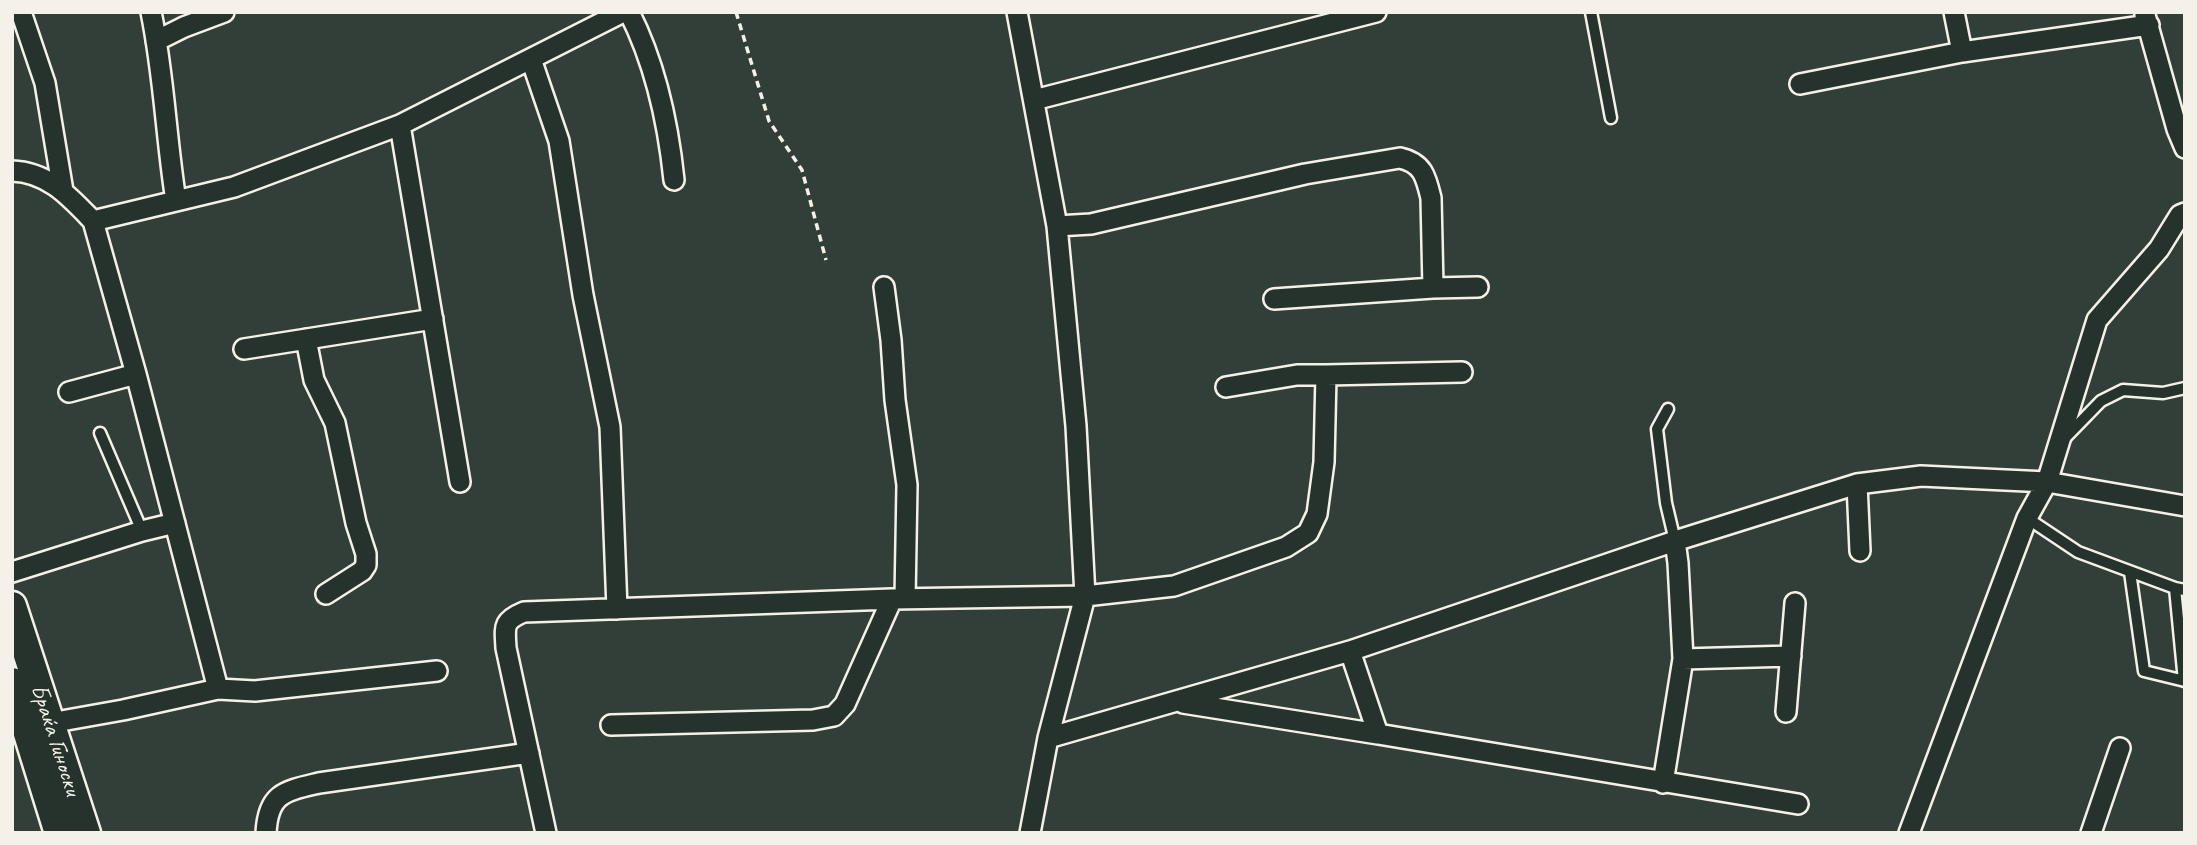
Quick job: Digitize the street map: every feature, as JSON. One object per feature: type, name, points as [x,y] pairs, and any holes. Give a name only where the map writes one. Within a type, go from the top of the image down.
[{"type":"main road","name":"Браќа Гиноски","points":[[12,606],[86,833]]},
{"type":"main road","name":"Браќа Гиноски","points":[[12,682],[59,833]]},
{"type":"street","points":[[21,12],[45,83],[64,191]]},
{"type":"street","points":[[151,12],[176,201]]},
{"type":"street","points":[[156,41],[224,12]]},
{"type":"street","points":[[93,221],[234,187],[400,125],[623,12]]},
{"type":"street","points":[[629,12],[655,75],[670,134],[674,180]]},
{"type":"street","points":[[1017,12],[1057,226],[1076,426],[1085,596],[1048,738],[1030,833]]},
{"type":"street","points":[[1034,100],[1376,12]]},
{"type":"street","points":[[1954,12],[1962,52]]},
{"type":"street","points":[[1800,85],[1962,52],[2147,19],[2177,129],[2185,148]]},
{"type":"street","points":[[531,59],[559,141],[583,295],[610,427],[617,609]]},
{"type":"street","points":[[400,125],[460,482]]},
{"type":"street","points":[[1057,226],[1091,224],[1294,176],[1400,158],[1412,161],[1419,167],[1432,198],[1433,288]]},
{"type":"street","points":[[12,171],[37,175],[64,191],[93,221],[218,689]]},
{"type":"street","points":[[1909,833],[2027,518],[2047,482],[2097,320],[2159,249],[2180,215],[2185,213]]},
{"type":"street","points":[[611,725],[813,720],[835,716],[845,704],[898,599],[907,485],[895,400],[884,287]]},
{"type":"street","points":[[1274,299],[1478,287]]},
{"type":"street","points":[[244,349],[433,319]]},
{"type":"street","points":[[306,339],[314,380],[335,423],[356,523],[366,554],[366,565],[362,571],[326,594]]},
{"type":"street","points":[[1226,387],[1297,376],[1462,372]]},
{"type":"street","points":[[69,392],[136,374]]},
{"type":"street","points":[[546,833],[506,648],[505,626],[510,617],[524,612],[898,599],[1085,596],[1174,586],[1286,547],[1308,533],[1317,514],[1324,462],[1326,375]]},
{"type":"street","points":[[1048,738],[1350,651],[1675,541],[1857,484],[1921,476],[2047,482],[2185,506]]},
{"type":"street","points":[[1857,484],[1860,551]]},
{"type":"street","points":[[12,572],[175,523]]},
{"type":"street","points":[[1663,783],[1683,659],[1675,541]]},
{"type":"street","points":[[1786,712],[1795,603]]},
{"type":"street","points":[[1350,651],[1378,734]]},
{"type":"street","points":[[1683,659],[1791,656]]},
{"type":"street","points":[[50,723],[218,689],[255,691],[437,671]]},
{"type":"street","points":[[1238,710],[1241,683]]},
{"type":"street","points":[[1175,702],[1238,710],[1798,804]]},
{"type":"street","points":[[2091,833],[2120,748]]},
{"type":"street","points":[[266,833],[271,805],[294,789],[319,783],[530,753]]},
{"type":"lane","points":[[1591,12],[1611,118]]},
{"type":"lane","points":[[2058,445],[2101,401],[2123,390],[2163,393],[2185,388]]},
{"type":"lane","points":[[1668,409],[1657,429],[1666,503],[1675,541]]},
{"type":"lane","points":[[100,433],[142,531]]},
{"type":"lane","points":[[2027,518],[2078,552],[2180,589],[2184,681],[2144,671],[2130,572]]},
{"type":"path","points":[[736,12],[769,121],[803,170],[826,260]]}]
